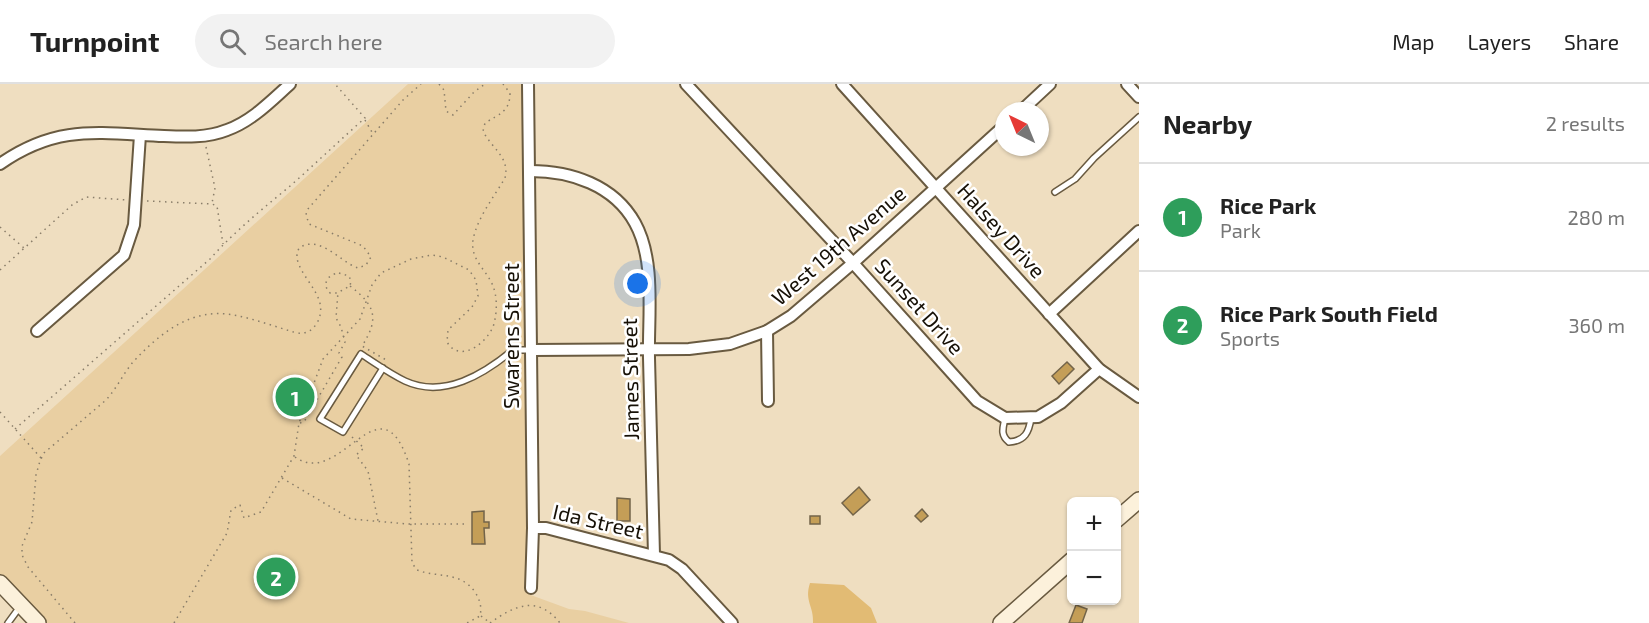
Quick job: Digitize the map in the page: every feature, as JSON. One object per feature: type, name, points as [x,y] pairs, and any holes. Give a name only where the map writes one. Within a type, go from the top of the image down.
[{"type":"street","points":[[0,164],[20,150],[58,136],[99,132],[204,136],[228,130],[248,120],[290,84]]},
{"type":"street","name":"Swarens Street","points":[[528,84],[532,350],[531,588]]},
{"type":"street","name":"Sunset Drive","points":[[686,84],[853,263],[977,401],[1005,418]]},
{"type":"street","name":"Halsey Drive","points":[[842,84],[1099,369],[1137,392]]},
{"type":"street","points":[[1030,102],[1050,84]]},
{"type":"street","points":[[1127,84],[1139,97]]},
{"type":"street","name":"West 19th Avenue","points":[[532,350],[689,349],[730,344],[767,331],[791,316],[853,263],[995,134]]},
{"type":"street","points":[[37,331],[124,255],[134,225],[140,135]]},
{"type":"street","name":"James Street","points":[[530,171],[578,176],[614,196],[635,223],[650,265],[649,349],[654,555]]},
{"type":"street","points":[[1049,314],[1139,231]]},
{"type":"street","points":[[767,331],[768,401]]},
{"type":"street","points":[[1005,418],[1038,417],[1061,404],[1099,369]]},
{"type":"street","points":[[1121,516],[1139,500]]},
{"type":"street","name":"Ida Street","points":[[533,528],[546,528],[654,555]]},
{"type":"street","points":[[654,555],[669,560],[682,570],[732,623]]},
{"type":"street","points":[[1010,621],[1067,564]]},
{"type":"street","points":[[0,583],[38,623]]},
{"type":"lane","points":[[1055,192],[1075,179],[1094,158],[1139,117]]},
{"type":"lane","points":[[383,368],[343,432],[320,419],[361,354],[407,382],[435,387],[463,382],[494,366],[513,350],[532,350]]},
{"type":"lane","points":[[1005,418],[1002,433],[1004,438],[1010,442],[1022,440],[1029,432],[1031,418]]},
{"type":"lane","points":[[8,623],[21,606]]},
{"type":"path","points":[[334,84],[365,118],[364,120],[374,135]]},
{"type":"path","points":[[75,623],[39,583],[22,555],[22,546],[32,522],[36,476],[41,458],[106,400],[115,391],[131,364],[159,336],[176,324],[218,313],[249,318],[297,333],[312,330],[319,319],[320,302],[297,261],[299,248],[307,244],[315,244],[358,268],[366,266],[371,257],[363,246],[309,224],[307,210],[421,84]]},
{"type":"path","points":[[439,84],[444,90],[446,111],[453,115],[474,92],[485,84]]},
{"type":"path","points":[[174,623],[227,533],[231,510],[240,505],[244,518],[261,512],[294,456],[299,423],[323,359],[360,319],[372,285],[381,273],[388,268],[423,256],[443,257],[469,270],[479,289],[472,307],[448,330],[446,337],[449,345],[455,351],[465,351],[479,345],[489,336],[495,322],[495,291],[475,258],[473,246],[479,224],[507,172],[502,156],[483,131],[485,123],[502,114],[509,106],[510,93],[503,84]]},
{"type":"path","points":[[15,429],[210,259],[261,209],[364,120]]},
{"type":"path","points":[[205,142],[215,188],[212,204]]},
{"type":"path","points":[[0,270],[82,198],[130,200]]},
{"type":"path","points":[[143,201],[217,206],[223,244]]},
{"type":"path","points":[[0,227],[24,248]]},
{"type":"path","points":[[334,274],[347,275],[351,281],[350,286],[330,293],[326,288],[327,279],[334,274]]},
{"type":"path","points":[[350,286],[360,293],[372,310],[373,321],[362,345],[388,361]]},
{"type":"path","points":[[299,423],[304,422],[342,357],[339,355],[345,343],[336,318],[338,292]]},
{"type":"path","points":[[0,412],[41,458]]},
{"type":"path","points":[[294,456],[308,463],[326,460],[372,430],[384,428],[395,434],[403,446],[411,473],[410,553],[412,562],[417,570],[453,576],[464,581],[477,595],[482,609],[480,616],[467,623]]},
{"type":"path","points":[[352,437],[364,448],[356,455],[368,471],[378,522]]},
{"type":"path","points":[[281,478],[351,519],[410,524],[465,524]]},
{"type":"path","points":[[480,616],[490,623],[517,607],[537,605],[547,609],[560,623]]},
{"type":"shaded area","points":[[408,84],[523,84],[528,594],[569,609],[629,623],[44,623],[0,576],[0,456]]},
{"type":"shaded area","points":[[810,583],[844,585],[871,608],[877,623],[813,623],[808,594]]},
{"type":"building","points":[[1067,362],[1074,369],[1059,384],[1052,376]]},
{"type":"building","points":[[859,487],[870,500],[853,515],[842,503]]},
{"type":"building","points":[[617,498],[630,499],[630,521],[617,521]]},
{"type":"building","points":[[922,509],[928,516],[921,522],[915,516]]},
{"type":"building","points":[[484,511],[484,522],[489,522],[489,528],[484,528],[485,544],[472,544],[472,512]]},
{"type":"building","points":[[810,516],[820,516],[820,524],[810,524]]},
{"type":"building","points":[[1076,605],[1087,609],[1082,623],[1069,623]]},
{"type":"place","name":"Rice Park","points":[[295,397]]},
{"type":"place","name":"Rice Park South Field","points":[[276,577]]}]
